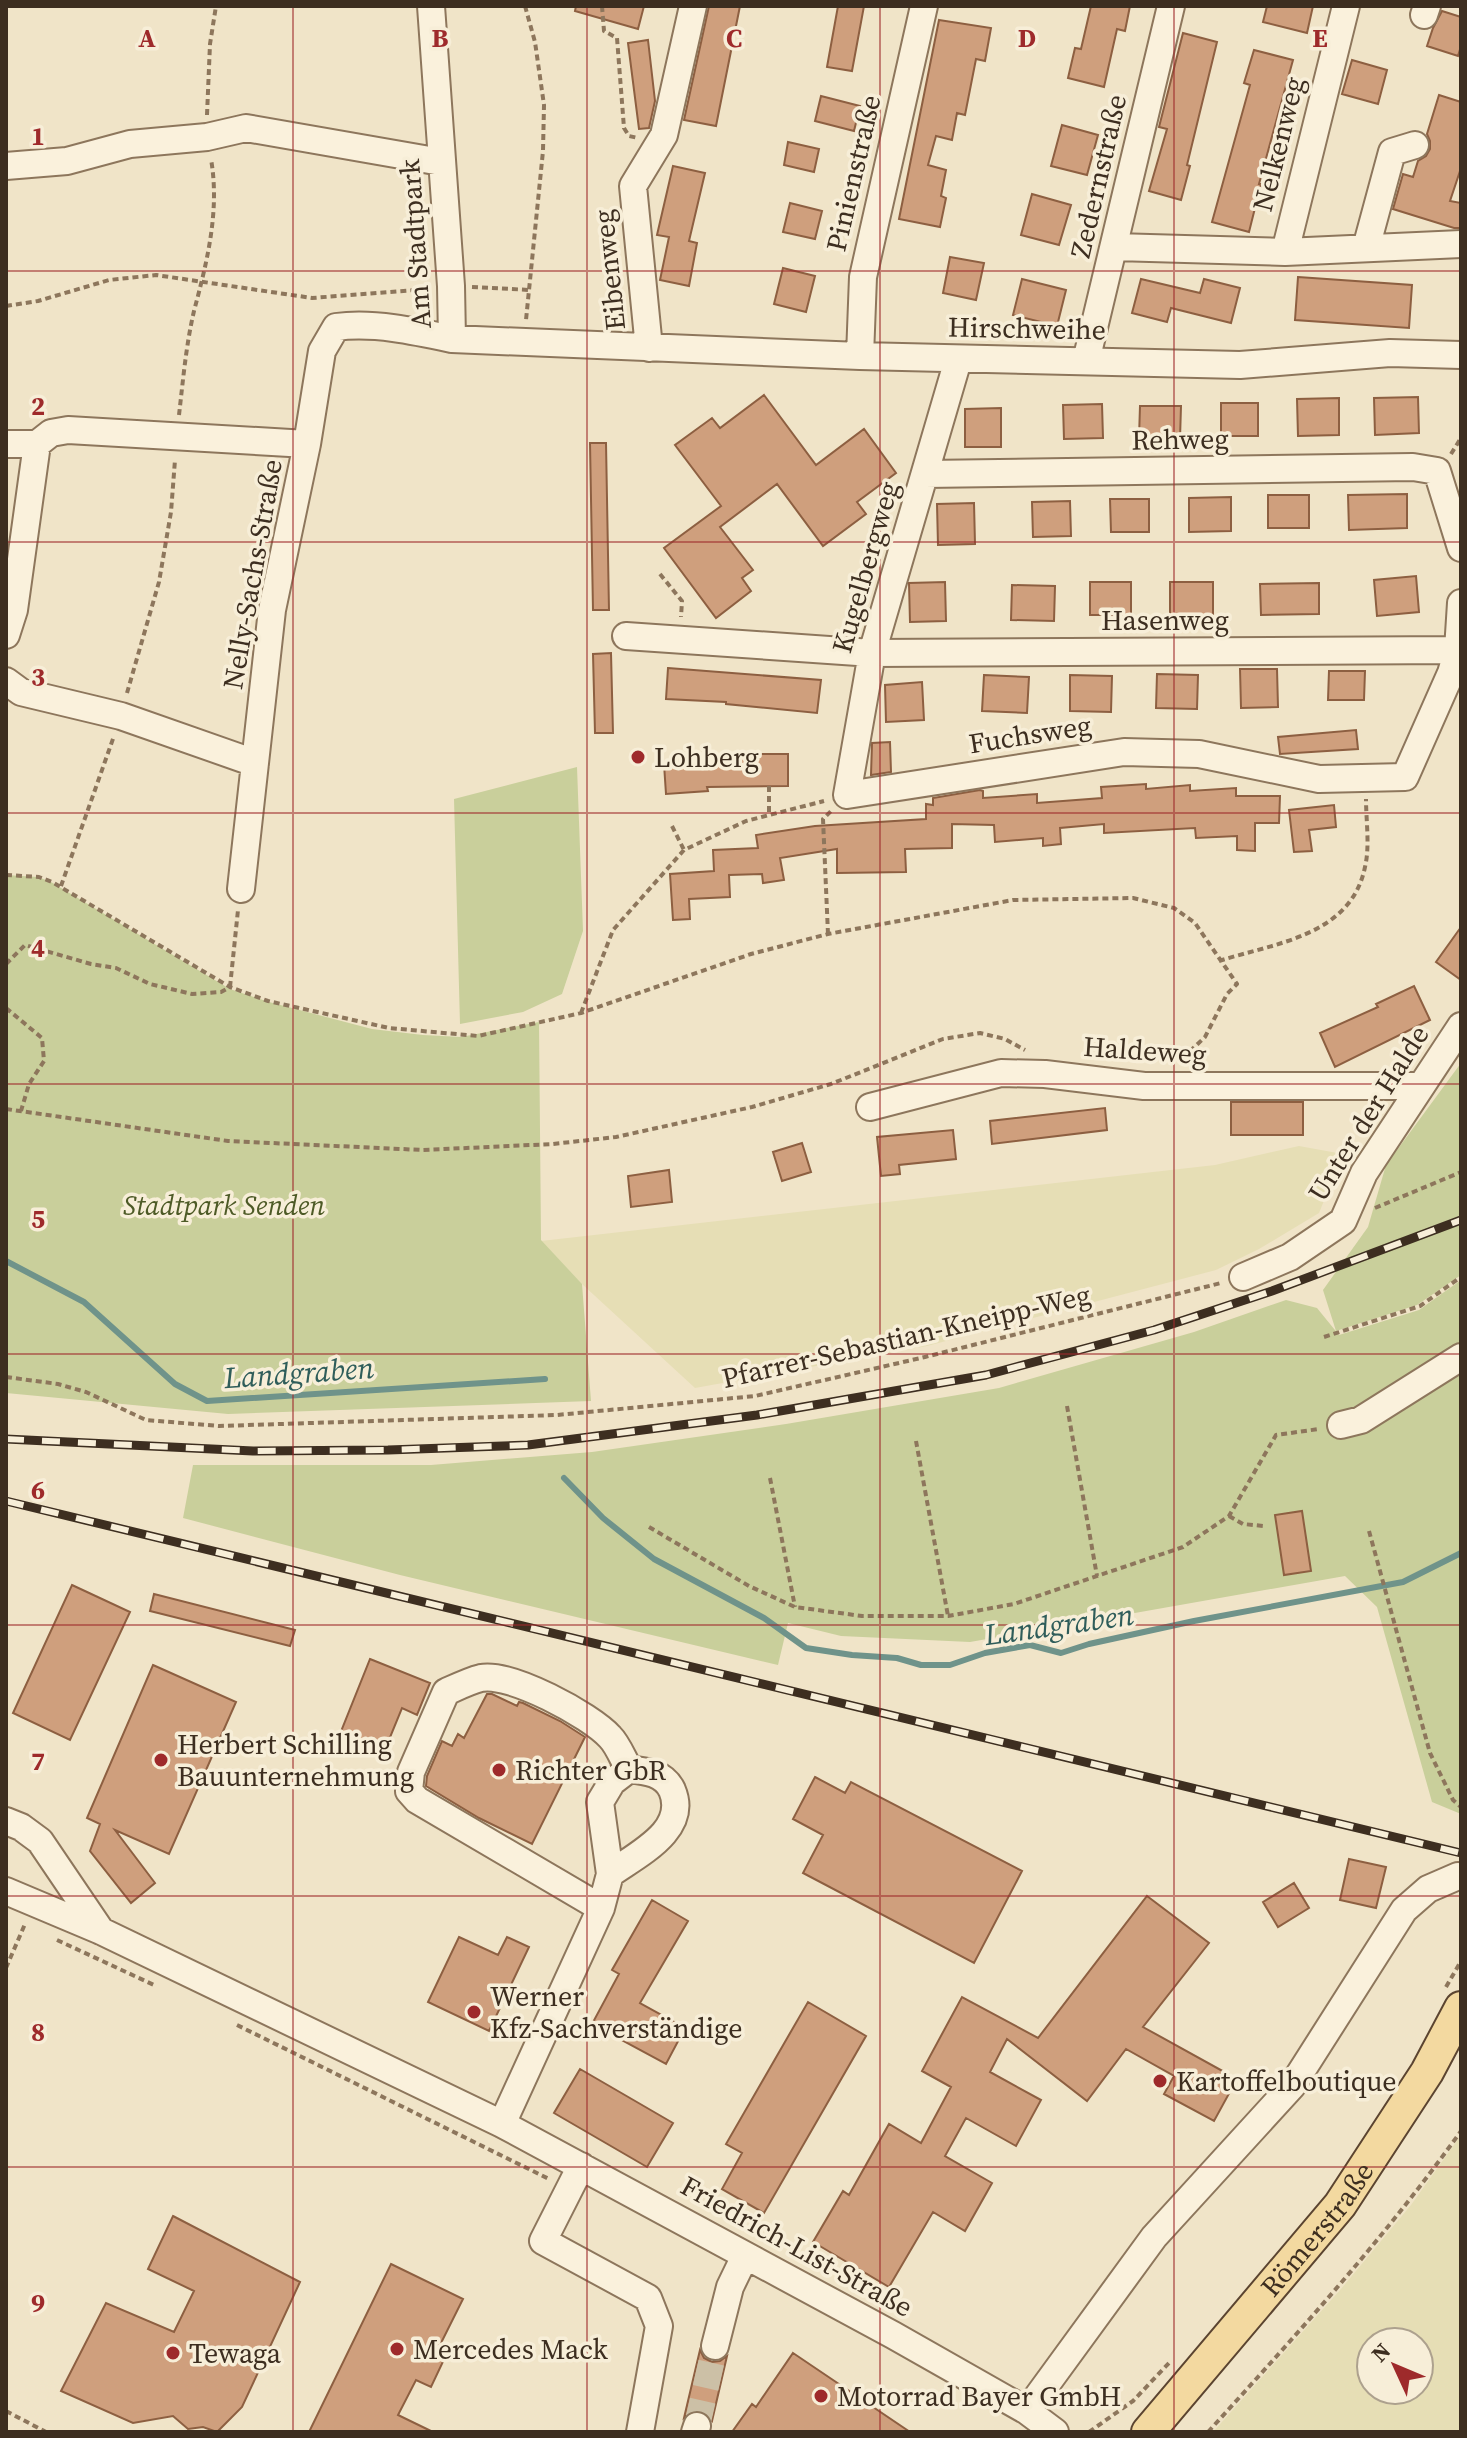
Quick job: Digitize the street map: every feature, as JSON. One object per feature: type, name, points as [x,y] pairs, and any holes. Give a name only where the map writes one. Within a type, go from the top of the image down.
[{"type":"main road","name":"Römerstraße","points":[[1148,2432],[1340,2205],[1427,2072],[1450,2004]]},
{"type":"street","name":"Am Stadtpark","points":[[431,6],[452,339],[592,345]]},
{"type":"street","name":"Eibenweg","points":[[649,348],[633,186],[664,135],[693,6]]},
{"type":"street","name":"Pinienstraße","points":[[860,356],[863,277],[924,6]]},
{"type":"street","name":"Zedernstraße","points":[[1086,361],[1171,6]]},
{"type":"street","name":"Nelkenweg","points":[[1285,252],[1346,6]]},
{"type":"street","points":[[6,166],[67,161],[130,144],[207,137],[246,128],[441,162]]},
{"type":"street","points":[[1366,248],[1392,152],[1415,145]]},
{"type":"street","points":[[1115,247],[1285,252],[1461,244]]},
{"type":"street","name":"Nelly-Sachs-Straße","points":[[241,889],[272,610],[307,444],[322,351],[336,327],[348,325],[409,330],[452,339]]},
{"type":"street","name":"Hirschweihe","points":[[592,345],[958,360],[1240,365],[1390,353],[1461,355]]},
{"type":"street","name":"Kugelbergweg","points":[[847,795],[872,653],[958,360]]},
{"type":"street","name":"Nelly-Sachs-Straße","points":[[6,444],[37,444],[51,433],[68,430],[307,444]]},
{"type":"street","points":[[6,635],[14,610],[37,444]]},
{"type":"street","name":"Rehweg","points":[[925,474],[1413,467],[1437,471],[1461,548]]},
{"type":"street","name":"Fuchsweg","points":[[847,795],[1124,752],[1199,754],[1319,779],[1405,777],[1440,701],[1458,650],[1461,603]]},
{"type":"street","name":"Hasenweg","points":[[626,636],[872,653],[1458,650]]},
{"type":"street","points":[[6,681],[21,692],[121,716],[255,763]]},
{"type":"street","name":"Unter der Halde","points":[[1243,1277],[1290,1257],[1343,1221],[1364,1173],[1461,1026]]},
{"type":"street","name":"Haldeweg","points":[[870,1107],[1001,1073],[1045,1074],[1144,1086],[1420,1086]]},
{"type":"street","points":[[1341,1425],[1361,1420],[1461,1357]]},
{"type":"street","points":[[601,1908],[417,1800],[409,1791],[411,1772],[446,1692],[483,1677],[507,1680],[592,1722],[610,1737],[629,1769]]},
{"type":"street","points":[[502,2124],[601,1908],[610,1874],[600,1802],[612,1782],[629,1769],[652,1771],[669,1784],[678,1805],[673,1821],[664,1835],[610,1874]]},
{"type":"street","points":[[6,1821],[21,1827],[40,1841],[101,1931]]},
{"type":"street","points":[[1027,2411],[1154,2237],[1292,2086],[1404,1910],[1428,1889],[1458,1876]]},
{"type":"street","name":"Friedrich-List-Straße","points":[[6,1891],[101,1931],[502,2124],[886,2331],[1027,2411],[1055,2432]]},
{"type":"street","points":[[581,2166],[543,2241],[648,2298],[659,2326],[640,2432]]},
{"type":"street","points":[[715,2346],[730,2287],[745,2256]]},
{"type":"path","points":[[522,342],[543,151],[544,105],[535,42],[525,6]]},
{"type":"path","points":[[602,6],[604,31],[617,38],[624,128],[629,136],[638,138],[664,135]]},
{"type":"path","points":[[6,306],[38,301],[109,280],[156,275],[312,298],[451,286],[530,290]]},
{"type":"path","points":[[660,574],[682,601],[679,640]]},
{"type":"path","points":[[1219,961],[1300,938],[1333,921],[1355,896],[1366,866],[1366,778]]},
{"type":"path","points":[[769,786],[769,815]]},
{"type":"path","points":[[581,1013],[613,930],[684,850],[746,821],[847,795]]},
{"type":"path","points":[[828,934],[823,819],[847,795]]},
{"type":"path","points":[[672,826],[684,850]]},
{"type":"path","points":[[60,887],[82,830]]},
{"type":"path","points":[[6,875],[39,877],[60,887],[230,987],[268,1001],[389,1028],[478,1036],[581,1013],[751,954],[828,934],[1013,900],[1133,898],[1174,908],[1195,923],[1237,984],[1227,994],[1205,1037],[1187,1054],[1181,1087]]},
{"type":"path","points":[[230,987],[241,889]]},
{"type":"path","points":[[6,964],[25,945],[116,968],[150,984],[192,994],[221,992],[230,987]]},
{"type":"path","points":[[6,1008],[42,1038],[44,1061],[29,1084],[21,1111]]},
{"type":"path","points":[[6,1109],[228,1141],[423,1150],[553,1144],[616,1137],[752,1107],[831,1084],[943,1039],[980,1033],[1022,1047],[1045,1074]]},
{"type":"path","points":[[1343,1221],[1461,1172]]},
{"type":"path","name":"Pfarrer-Sebastian-Kneipp-Weg","points":[[6,1377],[58,1384],[86,1392],[146,1420],[219,1426],[557,1415],[755,1396],[1243,1277]]},
{"type":"path","points":[[1324,1337],[1420,1306],[1461,1277]]},
{"type":"path","points":[[1067,1406],[1097,1576]]},
{"type":"path","points":[[649,1527],[749,1586],[795,1607],[862,1616],[948,1616],[1014,1604],[1183,1547],[1229,1516],[1276,1435],[1341,1425]]},
{"type":"path","points":[[916,1441],[948,1616]]},
{"type":"path","points":[[770,1478],[795,1607]]},
{"type":"path","points":[[1229,1516],[1243,1524],[1264,1526]]},
{"type":"path","points":[[1369,1531],[1430,1753],[1453,1800],[1461,1807]]},
{"type":"path","points":[[6,1968],[34,1904]]},
{"type":"path","points":[[53,1939],[155,1986]]},
{"type":"path","points":[[1450,2004],[1461,1961]]},
{"type":"path","points":[[230,2022],[569,2190]]},
{"type":"path","points":[[1208,2432],[1338,2289],[1409,2204],[1461,2131]]},
{"type":"path","points":[[1089,2432],[1133,2401],[1173,2358]]},
{"type":"path","points":[[6,2411],[46,2432]]},
{"type":"shaded area","points":[[1299,1146],[1343,1154],[1319,1213],[1259,1249],[1216,1270],[927,1346],[695,1388],[582,1284],[541,1241],[1215,1165]]},
{"type":"shaded area","points":[[1461,2135],[1461,2432],[1213,2432],[1341,2289],[1411,2205]]},
{"type":"green space","points":[[577,767],[583,931],[562,994],[523,1012],[460,1024],[454,799]]},
{"type":"green space","name":"Stadtpark Senden","points":[[6,875],[38,877],[51,882],[230,989],[269,1002],[372,1029],[423,1035],[461,1037],[539,1022],[541,1240],[582,1284],[591,1401],[228,1414],[6,1393]]},
{"type":"green space","points":[[1461,1063],[1461,1275],[1417,1305],[1336,1331],[1323,1290],[1368,1227],[1386,1165]]},
{"type":"green space","points":[[1461,1280],[1461,1814],[1432,1802],[1377,1607],[1345,1576],[970,1642],[841,1636],[788,1623],[778,1665],[400,1575],[183,1518],[193,1465],[431,1465],[592,1452],[786,1424],[999,1388],[1194,1332],[1286,1300],[1317,1308],[1339,1335],[1419,1310]]},
{"type":"building","points":[[576,6],[644,6],[638,29],[575,11]]},
{"type":"building","points":[[709,6],[740,6],[716,126],[684,120]]},
{"type":"building","points":[[838,6],[864,6],[852,71],[827,67]]},
{"type":"building","points":[[1091,6],[1130,6],[1125,31],[1117,29],[1104,87],[1068,78],[1075,48],[1081,49]]},
{"type":"building","points":[[1267,6],[1313,6],[1307,33],[1263,22]]},
{"type":"building","points":[[1442,11],[1461,17],[1458,56],[1427,46]]},
{"type":"building","points":[[939,20],[991,28],[985,61],[976,59],[965,115],[957,113],[952,140],[936,136],[928,165],[946,170],[941,196],[946,198],[940,227],[899,219]]},
{"type":"building","points":[[1183,33],[1217,42],[1181,200],[1149,191],[1167,129],[1159,127]]},
{"type":"building","points":[[648,40],[655,101],[649,128],[639,129],[628,43]]},
{"type":"building","points":[[1254,50],[1293,60],[1249,232],[1212,222],[1250,85],[1244,83]]},
{"type":"building","points":[[1352,60],[1387,70],[1378,104],[1342,94]]},
{"type":"building","points":[[1439,95],[1461,102],[1461,168],[1450,201],[1461,203],[1461,228],[1393,209],[1403,174],[1413,177],[1418,161],[1430,149],[1427,134]]},
{"type":"building","points":[[821,96],[860,106],[854,131],[815,121]]},
{"type":"building","points":[[1062,125],[1098,135],[1087,175],[1051,166]]},
{"type":"building","points":[[788,142],[819,149],[814,172],[784,165]]},
{"type":"building","points":[[673,166],[705,173],[689,241],[697,243],[689,286],[660,280],[669,237],[657,235]]},
{"type":"building","points":[[1032,194],[1071,205],[1059,245],[1021,235]]},
{"type":"building","points":[[790,203],[822,211],[815,239],[783,232]]},
{"type":"building","points":[[950,257],[984,263],[976,300],[943,293]]},
{"type":"building","points":[[783,268],[815,276],[806,312],[774,304]]},
{"type":"building","points":[[1298,277],[1412,285],[1409,328],[1295,320]]},
{"type":"building","points":[[1022,279],[1066,290],[1057,326],[1013,315]]},
{"type":"building","points":[[1141,279],[1200,293],[1204,279],[1240,288],[1231,323],[1171,308],[1167,322],[1132,313]]},
{"type":"building","points":[[764,395],[816,465],[864,429],[896,473],[857,502],[866,514],[823,546],[777,484],[720,527],[753,570],[742,578],[751,591],[716,618],[664,548],[721,506],[675,445],[712,418],[720,428]]},
{"type":"building","points":[[1418,397],[1419,433],[1375,435],[1374,398]]},
{"type":"building","points":[[1339,398],[1339,435],[1298,436],[1297,399]]},
{"type":"building","points":[[1221,403],[1258,403],[1258,436],[1221,436]]},
{"type":"building","points":[[1102,404],[1103,438],[1064,439],[1063,405]]},
{"type":"building","points":[[1140,406],[1181,406],[1180,439],[1139,438]]},
{"type":"building","points":[[1001,408],[1001,447],[965,447],[965,409]]},
{"type":"building","points":[[590,443],[606,443],[609,610],[593,610]]},
{"type":"building","points":[[1407,494],[1407,528],[1349,530],[1348,495]]},
{"type":"building","points":[[1268,495],[1309,495],[1309,528],[1268,528]]},
{"type":"building","points":[[1231,497],[1231,531],[1189,532],[1189,498]]},
{"type":"building","points":[[1110,499],[1149,499],[1149,532],[1111,532]]},
{"type":"building","points":[[1070,501],[1071,536],[1033,537],[1032,502]]},
{"type":"building","points":[[974,503],[975,544],[938,545],[937,504]]},
{"type":"building","points":[[1416,576],[1419,612],[1377,616],[1374,580]]},
{"type":"building","points":[[945,582],[946,621],[910,622],[909,583]]},
{"type":"building","points":[[1090,582],[1131,582],[1131,615],[1090,615]]},
{"type":"building","points":[[1170,582],[1213,582],[1213,616],[1170,616]]},
{"type":"building","points":[[1319,583],[1319,614],[1261,615],[1260,584]]},
{"type":"building","points":[[1012,585],[1055,586],[1054,621],[1011,620]]},
{"type":"building","points":[[611,653],[613,733],[595,733],[593,654]]},
{"type":"building","points":[[668,668],[821,680],[817,713],[726,702],[666,699]]},
{"type":"building","points":[[1240,669],[1277,669],[1278,707],[1241,708]]},
{"type":"building","points":[[1329,671],[1365,671],[1364,700],[1328,700]]},
{"type":"building","points":[[1157,674],[1198,675],[1197,709],[1156,708]]},
{"type":"building","points":[[984,675],[1029,677],[1027,713],[982,711]]},
{"type":"building","points":[[1070,675],[1112,676],[1111,712],[1070,711]]},
{"type":"building","points":[[922,682],[924,720],[886,722],[885,685]]},
{"type":"building","points":[[1356,730],[1358,749],[1280,754],[1278,737]]},
{"type":"building","points":[[890,742],[891,772],[871,775],[872,743]]},
{"type":"building","points":[[721,754],[788,754],[788,786],[707,787],[708,791],[666,794],[664,764],[721,760]]},
{"type":"building","points":[[1146,784],[1146,789],[1190,785],[1190,791],[1236,788],[1236,796],[1280,796],[1279,823],[1255,823],[1255,851],[1237,850],[1237,836],[1196,838],[1195,828],[1104,833],[1104,824],[1060,828],[1061,844],[1043,846],[1043,838],[995,842],[994,825],[952,824],[952,848],[905,849],[906,872],[837,873],[837,849],[780,858],[784,880],[763,883],[762,874],[729,875],[730,897],[689,899],[690,919],[673,920],[670,874],[714,871],[713,850],[758,848],[756,835],[815,826],[926,819],[926,804],[933,805],[933,798],[980,790],[983,791],[983,798],[1037,794],[1037,803],[1102,798],[1101,787]]},
{"type":"building","points":[[1334,805],[1336,827],[1309,830],[1312,851],[1294,852],[1289,810]]},
{"type":"building","points":[[1461,927],[1461,980],[1436,962]]},
{"type":"building","points":[[1414,986],[1430,1020],[1335,1067],[1320,1033],[1378,1007],[1376,1004]]},
{"type":"building","points":[[1231,1102],[1303,1102],[1303,1135],[1231,1135]]},
{"type":"building","points":[[1105,1108],[1107,1130],[992,1144],[990,1121]]},
{"type":"building","points":[[953,1130],[956,1159],[899,1165],[900,1174],[881,1176],[877,1137]]},
{"type":"building","points":[[802,1143],[811,1172],[782,1181],[773,1152]]},
{"type":"building","points":[[669,1170],[672,1202],[631,1207],[628,1176]]},
{"type":"building","points":[[1302,1511],[1311,1571],[1284,1575],[1275,1515]]},
{"type":"building","points":[[72,1585],[130,1612],[70,1740],[13,1713]]},
{"type":"building","points":[[154,1594],[295,1630],[290,1646],[150,1611]]},
{"type":"building","points":[[370,1659],[430,1683],[417,1715],[402,1708],[384,1752],[340,1734]]},
{"type":"building","name":"Herbert Schilling Bauunternehmung","points":[[153,1665],[236,1702],[169,1854],[115,1830],[155,1883],[131,1903],[90,1851],[100,1824],[87,1818]]},
{"type":"building","name":"Richter GbR","points":[[487,1694],[517,1706],[519,1702],[523,1703],[585,1737],[532,1844],[479,1818],[426,1786],[427,1776],[442,1741],[452,1746],[458,1734],[464,1738]]},
{"type":"building","points":[[815,1777],[845,1793],[851,1782],[1022,1871],[974,1963],[803,1873],[823,1835],[793,1819]]},
{"type":"building","points":[[1349,1859],[1386,1867],[1376,1908],[1340,1900]]},
{"type":"building","points":[[1294,1883],[1309,1908],[1278,1927],[1263,1902]]},
{"type":"building","points":[[1147,1896],[1209,1943],[1143,2027],[1237,2079],[1214,2121],[1164,2094],[1174,2076],[1126,2049],[1087,2101],[1007,2039],[990,2072],[1041,2100],[1016,2146],[966,2118],[945,2156],[992,2183],[965,2231],[933,2212],[889,2287],[813,2242],[843,2191],[849,2195],[889,2124],[921,2143],[951,2087],[922,2071],[962,1997],[1038,2038]]},
{"type":"building","points":[[652,1900],[688,1921],[640,2003],[685,2028],[666,2064],[592,2024],[619,1974],[612,1970]]},
{"type":"building","points":[[459,1937],[498,1955],[507,1937],[529,1947],[489,2031],[428,2002]]},
{"type":"building","points":[[808,2002],[866,2036],[764,2213],[722,2189],[742,2153],[726,2144]]},
{"type":"building","points":[[580,2069],[673,2123],[647,2167],[554,2113]]},
{"type":"building","name":"Tewaga","points":[[173,2216],[300,2282],[242,2407],[217,2432],[203,2427],[188,2429],[173,2416],[133,2423],[61,2391],[106,2303],[174,2332],[194,2291],[148,2269]]},
{"type":"building","name":"Mercedes Mack","points":[[391,2264],[463,2299],[439,2347],[448,2351],[431,2387],[416,2380],[398,2415],[433,2432],[309,2432]]},
{"type":"building","points":[[700,2350],[704,2358],[712,2362],[727,2356],[712,2421],[701,2411],[693,2411],[684,2418]]},
{"type":"building","points":[[793,2353],[910,2432],[732,2432],[752,2404],[756,2407]]},
{"type":"waterway","name":"Landgraben","points":[[6,1261],[84,1302],[175,1384],[207,1401],[545,1379]]},
{"type":"waterway","name":"Landgraben","points":[[564,1478],[603,1518],[654,1559],[764,1618],[806,1648],[897,1658],[921,1665],[950,1665],[985,1653],[1030,1645],[1061,1653],[1194,1621],[1403,1582],[1461,1553]]},
{"type":"tunnel","points":[[697,2426],[715,2346]]},
{"type":"railway","points":[[6,1439],[253,1451],[388,1450],[528,1445],[757,1415],[986,1375],[1154,1330],[1272,1291],[1461,1220]]},
{"type":"railway","points":[[6,1501],[1461,1853]]},
{"type":"place","name":"Lohberg","points":[[638,757]]},
{"type":"place","name":"Herbert Schilling Bauunternehmung","points":[[161,1760]]},
{"type":"place","name":"Richter GbR","points":[[499,1770]]},
{"type":"place","name":"Werner Kfz-Sachverständige","points":[[474,2012]]},
{"type":"place","name":"Kartoffelboutique","points":[[1160,2081]]},
{"type":"place","name":"Mercedes Mack","points":[[397,2349]]},
{"type":"place","name":"Tewaga","points":[[173,2353]]},
{"type":"place","name":"Motorrad Bayer GmbH","points":[[821,2396]]}]
